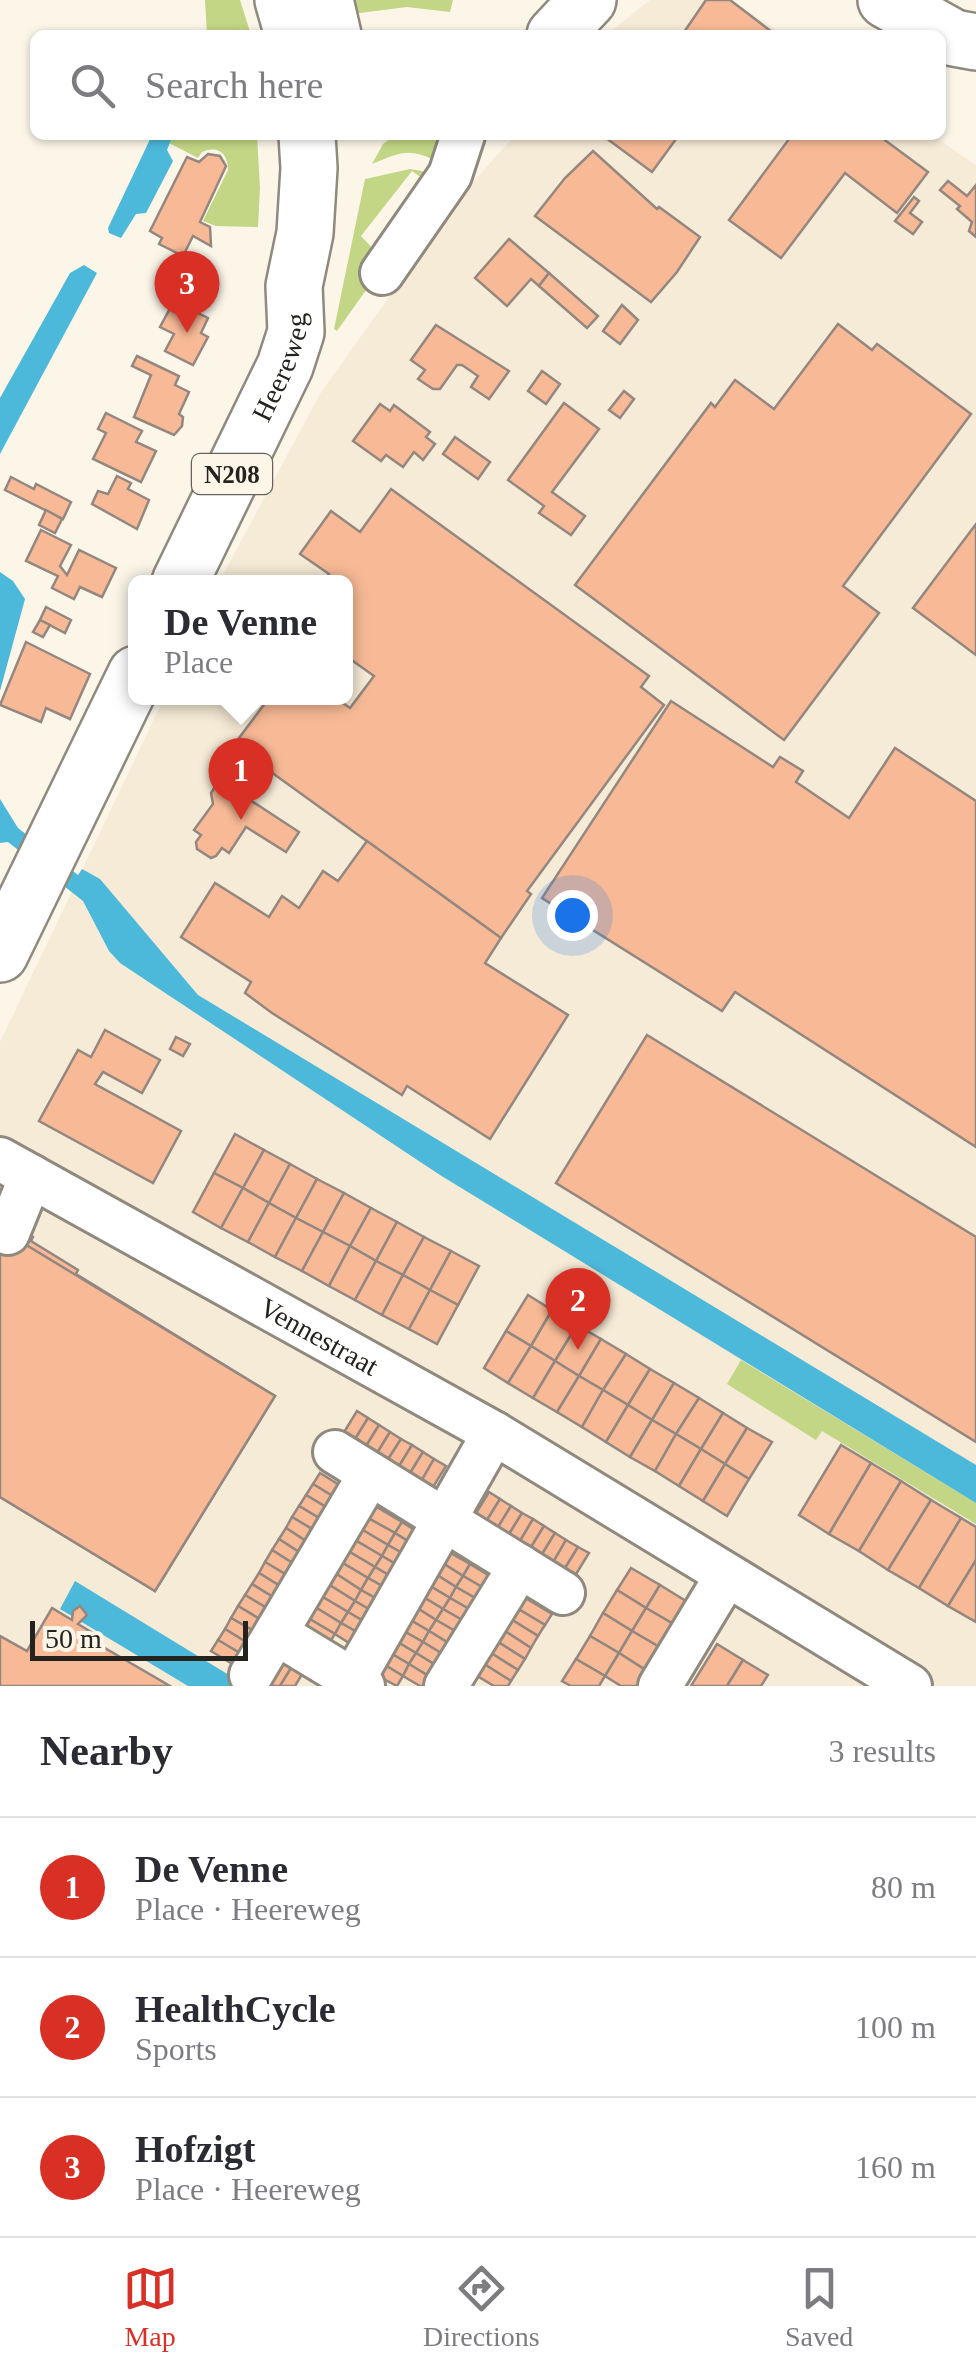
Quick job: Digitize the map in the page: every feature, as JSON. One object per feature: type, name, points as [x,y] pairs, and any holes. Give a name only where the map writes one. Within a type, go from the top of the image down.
[{"type":"main road","points":[[283,0],[292,30]]},
{"type":"main road","points":[[325,0],[333,30]]},
{"type":"main road","points":[[561,30],[588,0]]},
{"type":"main road","points":[[841,0],[884,30]]},
{"type":"main road","points":[[886,0],[940,30]]},
{"type":"main road","points":[[946,34],[976,42]]},
{"type":"main road","points":[[946,58],[976,67]]},
{"type":"main road","name":"Heereweg","points":[[183,575],[285,366],[296,332],[294,286],[305,233],[306,140]]},
{"type":"main road","name":"N208","points":[[296,332],[320,293],[335,238],[343,140]]},
{"type":"main road","points":[[0,954],[128,691]]},
{"type":"street","points":[[382,273],[450,175],[461,140]]},
{"type":"street","points":[[8,1233],[16,1167]]},
{"type":"street","name":"Vennestraat","points":[[16,1167],[494,1433],[910,1686]]},
{"type":"street","points":[[276,1632],[358,1683],[494,1433]]},
{"type":"street","points":[[250,1675],[276,1632],[352,1463],[563,1593]]},
{"type":"street","points":[[446,1686],[520,1566]]},
{"type":"street","points":[[660,1686],[728,1574]]},
{"type":"shaded area","points":[[650,0],[732,0],[777,30],[612,30]]},
{"type":"shaded area","points":[[511,140],[939,140],[976,165],[976,1686],[0,1686],[0,1042],[161,705],[353,705],[353,575],[223,575],[320,394],[460,197]]},
{"type":"green space","points":[[205,0],[240,0],[249,30],[207,30]]},
{"type":"green space","points":[[339,0],[453,0],[450,12],[407,7],[344,15]]},
{"type":"green space","points":[[257,140],[258,227],[216,226],[203,221],[228,170],[226,159],[213,149],[202,152],[198,158],[169,143]]},
{"type":"green space","points":[[389,140],[439,140],[443,164],[408,153],[372,164]]},
{"type":"green space","points":[[410,169],[434,179],[429,183],[412,171],[361,236],[375,251],[379,272],[337,331],[334,329],[365,179]]},
{"type":"green space","points":[[741,1360],[976,1503],[976,1524],[822,1431],[816,1440],[727,1384]]},
{"type":"water","points":[[150,140],[171,140],[167,150],[173,161],[146,213],[136,214],[121,238],[109,233]]},
{"type":"water","points":[[84,265],[97,273],[0,454],[0,398],[70,273]]},
{"type":"water","points":[[0,572],[13,581],[25,599],[0,691]]},
{"type":"water","points":[[0,799],[18,828],[78,875],[82,869],[100,879],[198,995],[976,1465],[976,1503],[440,1175],[120,963],[109,951],[83,901],[8,842],[0,843]]},
{"type":"water","points":[[75,1581],[247,1686],[188,1686],[60,1609]]},
{"type":"building","points":[[706,0],[730,0],[769,30],[685,30]]},
{"type":"building","points":[[609,140],[675,140],[652,172]]},
{"type":"building","points":[[788,140],[885,140],[928,172],[897,213],[845,173],[781,258],[729,220]]},
{"type":"building","points":[[593,151],[657,209],[700,237],[651,302],[535,216]]},
{"type":"building","points":[[208,154],[220,156],[226,166],[200,222],[210,227],[211,246],[193,236],[183,256],[159,244],[162,238],[150,231],[187,157],[199,162]]},
{"type":"building","points":[[948,181],[967,196],[976,185],[976,237],[969,231],[972,222],[957,209],[960,206],[940,190]]},
{"type":"building","points":[[914,197],[919,201],[910,213],[922,222],[913,234],[895,221]]},
{"type":"building","points":[[509,239],[549,273],[539,286],[531,279],[507,306],[475,278]]},
{"type":"building","points":[[549,273],[598,316],[587,328],[539,286]]},
{"type":"building","points":[[174,301],[208,318],[201,333],[208,337],[193,365],[165,351],[174,334],[160,327]]},
{"type":"building","points":[[622,305],[638,320],[620,344],[603,331]]},
{"type":"building","points":[[838,324],[872,350],[877,344],[971,414],[843,586],[879,613],[784,740],[575,585],[711,403],[715,407],[735,380],[774,409]]},
{"type":"building","points":[[436,325],[509,371],[489,399],[471,387],[478,376],[462,365],[457,365],[440,389],[418,379],[425,370],[411,360]]},
{"type":"building","points":[[137,356],[179,376],[175,385],[189,392],[179,414],[183,417],[182,426],[174,435],[134,417],[151,375],[132,366]]},
{"type":"building","points":[[542,371],[560,384],[546,404],[528,391]]},
{"type":"building","points":[[624,391],[634,399],[620,418],[609,410]]},
{"type":"building","points":[[564,403],[599,429],[552,492],[585,516],[571,535],[539,513],[544,506],[508,480]]},
{"type":"building","points":[[380,404],[390,411],[394,405],[430,432],[426,437],[435,444],[423,460],[414,452],[403,467],[386,455],[381,461],[353,441]]},
{"type":"building","points":[[106,413],[142,431],[136,442],[156,451],[141,482],[93,459],[106,433],[98,429]]},
{"type":"building","points":[[455,437],[490,462],[478,479],[443,454]]},
{"type":"building","points":[[117,476],[131,483],[128,489],[149,500],[137,529],[92,504],[98,491],[108,494]]},
{"type":"building","points":[[11,477],[34,489],[36,484],[71,502],[63,519],[5,490]]},
{"type":"building","points":[[391,489],[649,676],[641,687],[664,705],[527,891],[531,894],[501,938],[253,759],[258,751],[239,738],[264,705],[350,708],[374,676],[353,661],[353,575],[328,575],[300,554],[331,511],[360,532]]},
{"type":"building","points":[[46,510],[62,519],[55,533],[39,525]]},
{"type":"building","points":[[976,524],[976,655],[913,608]]},
{"type":"building","points":[[41,530],[71,545],[60,566],[67,575],[79,550],[116,568],[102,597],[80,587],[74,599],[52,588],[58,576],[26,561]]},
{"type":"building","points":[[46,607],[71,620],[65,633],[40,620]]},
{"type":"building","points":[[40,620],[50,625],[43,637],[33,632]]},
{"type":"building","points":[[26,642],[90,674],[70,719],[46,708],[41,722],[0,705]]},
{"type":"building","points":[[671,701],[773,767],[780,757],[803,771],[796,782],[849,818],[895,748],[976,801],[976,1147],[735,992],[722,1011],[542,898]]},
{"type":"building","points":[[224,783],[299,832],[286,852],[246,827],[229,853],[222,848],[211,858],[197,849],[201,835],[194,830],[213,804],[211,793],[216,785]]},
{"type":"building","points":[[367,841],[501,938],[485,963],[568,1015],[490,1139],[407,1086],[402,1095],[272,1013],[245,993],[251,982],[181,937],[215,883],[269,917],[282,896],[299,908],[323,871],[338,881]]},
{"type":"building","points":[[105,1030],[160,1060],[142,1093],[103,1072],[95,1084],[181,1131],[153,1183],[39,1121],[78,1050],[91,1057]]},
{"type":"building","points":[[647,1035],[976,1237],[976,1442],[556,1183]]},
{"type":"building","points":[[176,1037],[190,1044],[183,1056],[170,1049]]},
{"type":"building","points":[[235,1134],[264,1150],[243,1188],[214,1173]]},
{"type":"building","points":[[264,1150],[290,1164],[269,1203],[243,1188]]},
{"type":"building","points":[[290,1164],[317,1179],[296,1218],[269,1203]]},
{"type":"building","points":[[214,1173],[243,1188],[221,1228],[193,1212]]},
{"type":"building","points":[[317,1179],[344,1193],[323,1232],[296,1218]]},
{"type":"building","points":[[243,1188],[269,1203],[248,1242],[221,1228]]},
{"type":"building","points":[[344,1193],[371,1208],[350,1246],[323,1232]]},
{"type":"building","points":[[269,1203],[296,1218],[275,1257],[248,1242]]},
{"type":"building","points":[[37,1205],[26,1233],[33,1237],[31,1241],[78,1270],[76,1274],[275,1396],[155,1591],[0,1497],[0,1245],[15,1254]]},
{"type":"building","points":[[371,1208],[397,1222],[376,1261],[350,1246]]},
{"type":"building","points":[[296,1218],[323,1232],[302,1271],[275,1257]]},
{"type":"building","points":[[397,1222],[424,1237],[403,1275],[376,1261]]},
{"type":"building","points":[[0,1229],[275,1396],[155,1591],[0,1497]]},
{"type":"building","points":[[323,1232],[350,1246],[329,1286],[302,1271]]},
{"type":"building","points":[[424,1237],[451,1251],[430,1290],[403,1275]]},
{"type":"building","points":[[350,1246],[376,1261],[355,1300],[329,1286]]},
{"type":"building","points":[[451,1251],[479,1266],[458,1305],[430,1290]]},
{"type":"building","points":[[376,1261],[403,1275],[382,1315],[355,1300]]},
{"type":"building","points":[[403,1275],[430,1290],[409,1329],[382,1315]]},
{"type":"building","points":[[430,1290],[458,1305],[437,1344],[409,1329]]},
{"type":"building","points":[[528,1295],[552,1310],[531,1346],[506,1331]]},
{"type":"building","points":[[552,1310],[577,1325],[555,1361],[531,1346]]},
{"type":"building","points":[[577,1325],[601,1339],[579,1376],[555,1361]]},
{"type":"building","points":[[506,1331],[531,1346],[508,1383],[484,1368]]},
{"type":"building","points":[[601,1339],[626,1354],[603,1390],[579,1376]]},
{"type":"building","points":[[531,1346],[555,1361],[533,1398],[508,1383]]},
{"type":"building","points":[[626,1354],[650,1369],[628,1405],[603,1390]]},
{"type":"building","points":[[555,1361],[579,1376],[557,1412],[533,1398]]},
{"type":"building","points":[[650,1369],[674,1383],[652,1420],[628,1405]]},
{"type":"building","points":[[579,1376],[603,1390],[582,1427],[557,1412]]},
{"type":"building","points":[[674,1383],[699,1398],[676,1434],[652,1420]]},
{"type":"building","points":[[603,1390],[628,1405],[606,1442],[582,1427]]},
{"type":"building","points":[[699,1398],[723,1413],[701,1449],[676,1434]]},
{"type":"building","points":[[628,1405],[652,1420],[630,1457],[606,1442]]},
{"type":"building","points":[[357,1411],[368,1418],[352,1444],[341,1437]]},
{"type":"building","points":[[723,1413],[747,1428],[725,1464],[701,1449]]},
{"type":"building","points":[[368,1418],[379,1425],[363,1451],[352,1444]]},
{"type":"building","points":[[652,1420],[676,1434],[655,1471],[630,1457]]},
{"type":"building","points":[[379,1425],[390,1432],[374,1458],[363,1451]]},
{"type":"building","points":[[747,1428],[772,1442],[749,1479],[725,1464]]},
{"type":"building","points":[[390,1432],[401,1439],[385,1464],[374,1458]]},
{"type":"building","points":[[676,1434],[701,1449],[679,1486],[655,1471]]},
{"type":"building","points":[[401,1439],[412,1445],[396,1471],[385,1464]]},
{"type":"building","points":[[412,1445],[423,1452],[407,1478],[396,1471]]},
{"type":"building","points":[[841,1445],[871,1463],[829,1534],[799,1515]]},
{"type":"building","points":[[701,1449],[725,1464],[703,1501],[679,1486]]},
{"type":"building","points":[[423,1452],[434,1459],[419,1485],[407,1478]]},
{"type":"building","points":[[434,1459],[446,1466],[430,1492],[419,1485]]},
{"type":"building","points":[[871,1463],[901,1481],[859,1551],[829,1534]]},
{"type":"building","points":[[725,1464],[749,1479],[727,1516],[703,1501]]},
{"type":"building","points":[[320,1473],[349,1491],[342,1502],[313,1484]]},
{"type":"building","points":[[901,1481],[931,1500],[888,1570],[859,1551]]},
{"type":"building","points":[[313,1484],[342,1502],[336,1513],[306,1495]]},
{"type":"building","points":[[489,1492],[500,1499],[484,1525],[473,1518]]},
{"type":"building","points":[[306,1495],[336,1513],[329,1524],[299,1506]]},
{"type":"building","points":[[500,1499],[511,1506],[495,1532],[484,1525]]},
{"type":"building","points":[[931,1500],[961,1518],[919,1588],[888,1570]]},
{"type":"building","points":[[299,1506],[329,1524],[322,1535],[292,1517]]},
{"type":"building","points":[[375,1506],[402,1522],[395,1533],[368,1518]]},
{"type":"building","points":[[511,1506],[522,1513],[506,1539],[495,1532]]},
{"type":"building","points":[[522,1513],[533,1519],[517,1546],[506,1539]]},
{"type":"building","points":[[292,1517],[322,1535],[315,1547],[286,1528]]},
{"type":"building","points":[[368,1518],[395,1533],[388,1545],[361,1529]]},
{"type":"building","points":[[961,1518],[976,1527],[976,1560],[948,1606],[919,1588]]},
{"type":"building","points":[[533,1519],[544,1526],[528,1552],[517,1546]]},
{"type":"building","points":[[402,1522],[424,1536],[417,1547],[395,1533]]},
{"type":"building","points":[[544,1526],[555,1533],[539,1559],[528,1552]]},
{"type":"building","points":[[286,1528],[315,1547],[308,1558],[279,1539]]},
{"type":"building","points":[[361,1529],[388,1545],[382,1556],[355,1540]]},
{"type":"building","points":[[395,1533],[417,1547],[411,1558],[388,1545]]},
{"type":"building","points":[[555,1533],[566,1540],[551,1566],[539,1559]]},
{"type":"building","points":[[279,1539],[308,1558],[302,1569],[272,1550]]},
{"type":"building","points":[[355,1540],[382,1556],[375,1567],[348,1551]]},
{"type":"building","points":[[566,1540],[578,1547],[562,1573],[551,1566]]},
{"type":"building","points":[[388,1545],[411,1558],[404,1569],[382,1556]]},
{"type":"building","points":[[578,1547],[589,1553],[573,1579],[562,1573]]},
{"type":"building","points":[[272,1550],[302,1569],[295,1580],[265,1562]]},
{"type":"building","points":[[348,1551],[375,1567],[368,1578],[341,1562]]},
{"type":"building","points":[[447,1551],[470,1564],[463,1576],[441,1562]]},
{"type":"building","points":[[382,1556],[404,1569],[397,1580],[375,1567]]},
{"type":"building","points":[[976,1560],[976,1622],[948,1606]]},
{"type":"building","points":[[265,1562],[295,1580],[288,1591],[259,1573]]},
{"type":"building","points":[[341,1562],[368,1578],[361,1590],[335,1573]]},
{"type":"building","points":[[441,1562],[463,1576],[456,1587],[434,1573]]},
{"type":"building","points":[[470,1564],[496,1580],[489,1591],[463,1576]]},
{"type":"building","points":[[375,1567],[397,1580],[391,1591],[368,1578]]},
{"type":"building","points":[[631,1568],[660,1585],[646,1608],[617,1590]]},
{"type":"building","points":[[259,1573],[288,1591],[281,1602],[252,1584]]},
{"type":"building","points":[[335,1573],[361,1590],[355,1601],[328,1584]]},
{"type":"building","points":[[434,1573],[456,1587],[450,1598],[427,1584]]},
{"type":"building","points":[[463,1576],[489,1591],[482,1602],[456,1587]]},
{"type":"building","points":[[368,1578],[391,1591],[384,1603],[361,1590]]},
{"type":"building","points":[[252,1584],[281,1602],[275,1613],[245,1595]]},
{"type":"building","points":[[328,1584],[355,1601],[348,1612],[321,1596]]},
{"type":"building","points":[[427,1584],[450,1598],[443,1609],[420,1595]]},
{"type":"building","points":[[660,1585],[689,1603],[675,1625],[646,1608]]},
{"type":"building","points":[[456,1587],[482,1602],[476,1613],[450,1598]]},
{"type":"building","points":[[361,1590],[384,1603],[377,1614],[355,1601]]},
{"type":"building","points":[[617,1590],[646,1608],[632,1631],[603,1613]]},
{"type":"building","points":[[245,1595],[275,1613],[268,1624],[238,1606]]},
{"type":"building","points":[[420,1595],[443,1609],[436,1620],[414,1606]]},
{"type":"building","points":[[321,1596],[348,1612],[341,1623],[315,1607]]},
{"type":"building","points":[[522,1596],[552,1614],[545,1625],[515,1607]]},
{"type":"building","points":[[450,1598],[476,1613],[469,1624],[443,1609]]},
{"type":"building","points":[[355,1601],[377,1614],[370,1625],[348,1612]]},
{"type":"building","points":[[80,1606],[87,1615],[78,1624],[101,1638],[98,1644],[170,1686],[0,1686],[0,1636],[27,1651],[52,1608],[72,1620],[73,1611]]},
{"type":"building","points":[[238,1606],[268,1624],[261,1635],[231,1618]]},
{"type":"building","points":[[414,1606],[436,1620],[429,1631],[407,1618]]},
{"type":"building","points":[[315,1607],[341,1623],[335,1634],[308,1618]]},
{"type":"building","points":[[515,1607],[545,1625],[538,1636],[509,1618]]},
{"type":"building","points":[[646,1608],[675,1625],[661,1648],[632,1631]]},
{"type":"building","points":[[443,1609],[469,1624],[462,1635],[436,1620]]},
{"type":"building","points":[[348,1612],[370,1625],[364,1636],[341,1623]]},
{"type":"building","points":[[603,1613],[632,1631],[619,1653],[590,1636]]},
{"type":"building","points":[[231,1618],[261,1635],[254,1647],[225,1629]]},
{"type":"building","points":[[308,1618],[335,1634],[328,1645],[301,1629]]},
{"type":"building","points":[[407,1618],[429,1631],[423,1642],[400,1629]]},
{"type":"building","points":[[509,1618],[538,1636],[531,1648],[502,1629]]},
{"type":"building","points":[[436,1620],[462,1635],[455,1647],[429,1631]]},
{"type":"building","points":[[341,1623],[364,1636],[357,1648],[335,1634]]},
{"type":"building","points":[[225,1629],[254,1647],[248,1658],[218,1640]]},
{"type":"building","points":[[400,1629],[423,1642],[416,1653],[394,1640]]},
{"type":"building","points":[[502,1629],[531,1648],[525,1659],[495,1640]]},
{"type":"building","points":[[429,1631],[455,1647],[449,1658],[423,1642]]},
{"type":"building","points":[[632,1631],[661,1648],[647,1671],[619,1653]]},
{"type":"building","points":[[590,1636],[619,1653],[605,1676],[576,1659]]},
{"type":"building","points":[[218,1640],[248,1658],[241,1669],[211,1651]]},
{"type":"building","points":[[394,1640],[416,1653],[409,1664],[387,1651]]},
{"type":"building","points":[[495,1640],[525,1659],[518,1670],[488,1651]]},
{"type":"building","points":[[423,1642],[449,1658],[442,1669],[416,1653]]},
{"type":"building","points":[[717,1644],[743,1660],[727,1686],[691,1686]]},
{"type":"building","points":[[387,1651],[409,1664],[403,1676],[380,1662]]},
{"type":"building","points":[[488,1651],[518,1670],[511,1681],[481,1662]]},
{"type":"building","points":[[284,1653],[296,1660],[280,1686],[272,1686],[266,1683]]},
{"type":"building","points":[[416,1653],[442,1669],[435,1680],[409,1664]]},
{"type":"building","points":[[619,1653],[647,1671],[638,1686],[621,1686],[605,1676]]},
{"type":"building","points":[[576,1659],[605,1676],[599,1686],[571,1686],[562,1681]]},
{"type":"building","points":[[296,1660],[307,1666],[295,1686],[280,1686]]},
{"type":"building","points":[[743,1660],[768,1675],[761,1686],[727,1686]]},
{"type":"building","points":[[380,1662],[403,1676],[397,1686],[374,1674]]},
{"type":"building","points":[[481,1662],[511,1681],[508,1686],[494,1686],[474,1674]]},
{"type":"building","points":[[409,1664],[435,1680],[432,1686],[420,1686],[403,1676]]},
{"type":"place","name":"Hofzigt","points":[[187,333]]},
{"type":"place","name":"De Venne","points":[[241,820]]},
{"type":"place","name":"HealthCycle","points":[[578,1350]]}]
